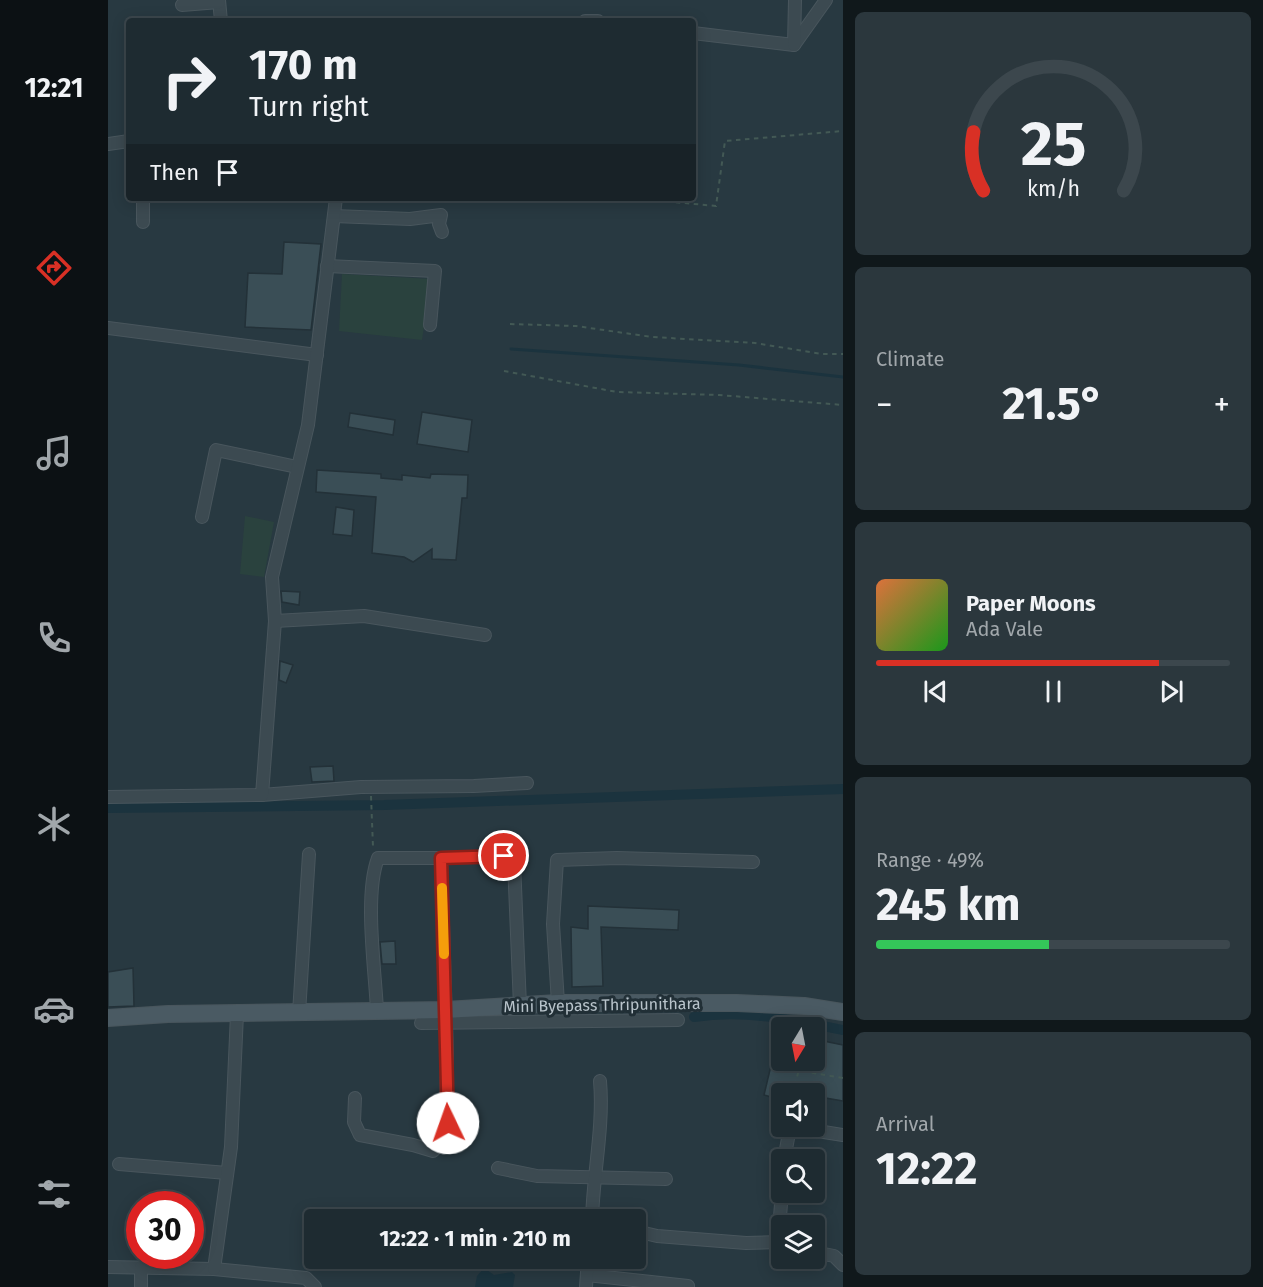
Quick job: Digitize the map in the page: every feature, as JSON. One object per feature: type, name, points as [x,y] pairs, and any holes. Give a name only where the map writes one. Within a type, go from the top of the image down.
[{"type":"main road","name":"Mini Byepass Thripunithara","points":[[108,1018],[168,1014],[377,1010],[446,1017],[527,1011],[558,1003],[737,1003],[804,1006],[843,1012]]},
{"type":"street","points":[[794,45],[795,0]]},
{"type":"street","points":[[794,45],[826,0]]},
{"type":"street","points":[[182,4],[219,1],[221,18]]},
{"type":"street","points":[[696,33],[794,45]]},
{"type":"street","points":[[108,144],[126,141]]},
{"type":"street","points":[[143,201],[143,222]]},
{"type":"street","points":[[262,795],[275,621],[273,577],[308,425],[336,201]]},
{"type":"street","points":[[334,216],[410,219],[441,215],[439,224],[442,232]]},
{"type":"street","points":[[327,266],[435,272],[430,325]]},
{"type":"street","points":[[108,327],[317,355]]},
{"type":"street","points":[[202,517],[216,450],[297,466]]},
{"type":"street","points":[[275,621],[364,616],[485,634]]},
{"type":"street","points":[[108,798],[262,795],[361,787],[526,783]]},
{"type":"street","points":[[299,1013],[309,854]]},
{"type":"street","points":[[377,1010],[372,910],[374,868],[378,858],[504,856],[514,862],[527,1011],[678,1020]]},
{"type":"street","points":[[355,1098],[354,1122],[360,1136],[413,1145],[433,1151],[446,1138],[448,1123],[441,858]]},
{"type":"street","points":[[558,1003],[553,924],[557,860],[617,858],[753,862]]},
{"type":"street","points":[[214,1269],[227,1173],[237,1014]]},
{"type":"street","points":[[421,1023],[446,1017]]},
{"type":"street","points":[[592,1209],[593,1176],[602,1103],[600,1082]]},
{"type":"street","points":[[786,1149],[789,1133],[805,1129],[843,1135]]},
{"type":"street","points":[[119,1164],[227,1173]]},
{"type":"street","points":[[498,1168],[537,1176],[666,1179]]},
{"type":"street","points":[[646,1233],[746,1243],[771,1242]]},
{"type":"street","points":[[825,1254],[834,1256],[843,1265]]},
{"type":"street","points":[[108,1267],[126,1267]]},
{"type":"street","points":[[141,1269],[141,1287]]},
{"type":"street","points":[[204,1269],[306,1278],[315,1287]]},
{"type":"street","points":[[586,1281],[688,1286]]},
{"type":"path","points":[[662,201],[716,206],[725,141],[843,130]]},
{"type":"path","points":[[510,324],[576,326],[652,337],[755,343],[822,354],[843,354]]},
{"type":"path","points":[[504,371],[617,392],[719,395],[843,405]]},
{"type":"path","points":[[370,788],[372,827]]},
{"type":"path","points":[[796,1083],[798,1073],[802,1071],[843,1078]]},
{"type":"green space","points":[[342,274],[431,279],[422,340],[339,331]]},
{"type":"green space","points":[[245,516],[274,522],[264,577],[240,574]]},
{"type":"water","points":[[483,1269],[494,1275],[512,1272],[515,1275],[513,1287],[475,1287],[477,1276]]},
{"type":"building","points":[[284,242],[321,244],[311,330],[245,327],[248,273],[282,274]]},
{"type":"building","points":[[422,412],[472,420],[468,452],[417,444]]},
{"type":"building","points":[[350,413],[395,420],[393,435],[348,427]]},
{"type":"building","points":[[317,470],[381,474],[381,478],[402,480],[402,475],[430,478],[431,474],[468,475],[467,498],[462,498],[456,560],[432,559],[432,549],[413,562],[404,557],[372,553],[376,497],[316,492]]},
{"type":"building","points":[[336,507],[354,510],[352,536],[333,534]]},
{"type":"building","points":[[281,591],[300,592],[299,605],[282,602]]},
{"type":"building","points":[[280,661],[293,665],[286,683],[279,680]]},
{"type":"building","points":[[333,766],[334,781],[312,782],[310,767]]},
{"type":"building","points":[[588,906],[679,910],[678,930],[601,927],[603,986],[572,987],[571,927],[588,929]]},
{"type":"building","points":[[395,941],[396,964],[382,964],[380,942]]},
{"type":"building","points":[[133,968],[134,1006],[108,1007],[108,972]]},
{"type":"building","points":[[825,1041],[843,1045],[843,1101],[825,1098],[825,1083],[771,1083],[771,1097],[764,1095],[771,1066],[771,1071],[825,1071]]},
{"type":"waterway","points":[[511,349],[739,365],[843,377]]},
{"type":"waterway","points":[[108,808],[384,805],[843,789]]},
{"type":"waterway","points":[[694,1017],[751,1015],[788,1019],[843,1030]]},
{"type":"slow traffic","points":[[442,888],[444,954]]},
{"type":"route","points":[[448,1123],[441,858],[504,856]]}]
